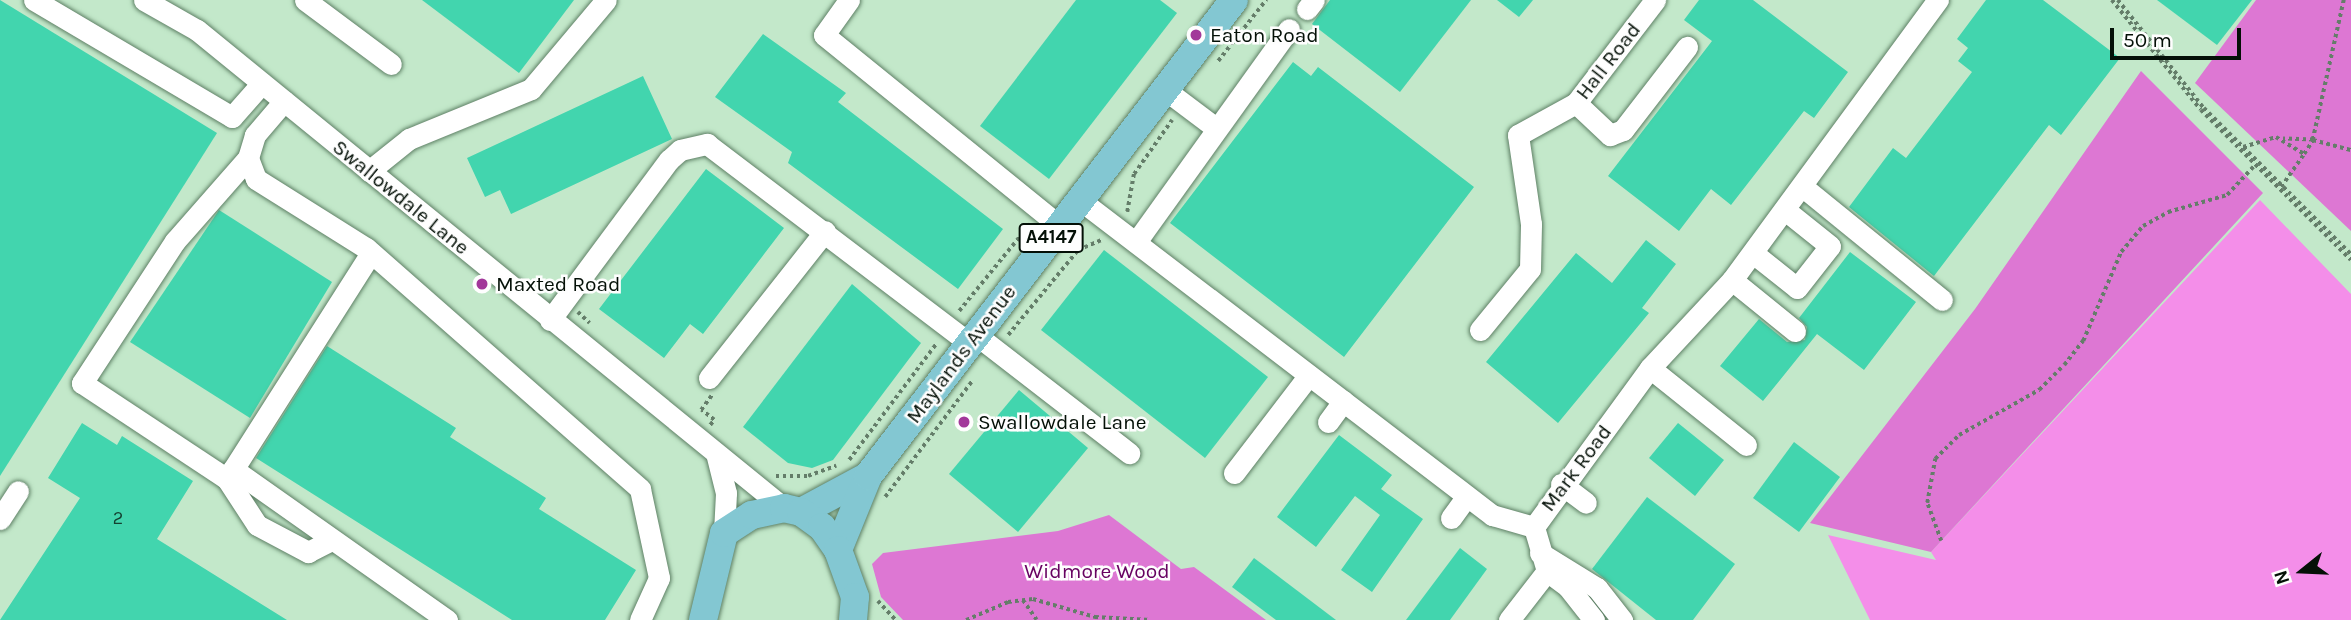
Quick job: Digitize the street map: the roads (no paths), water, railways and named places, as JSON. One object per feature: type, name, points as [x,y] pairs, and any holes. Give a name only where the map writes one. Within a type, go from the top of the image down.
[{"type":"main road","name":"Maylands Avenue","points":[[838,550],[868,476],[972,338],[1050,219],[1080,201],[1234,0]]},
{"type":"main road","name":"Maylands Avenue","points":[[724,533],[752,516],[793,510],[868,476]]},
{"type":"main road","points":[[793,510],[822,527],[838,550],[865,609]]},
{"type":"main road","points":[[703,620],[724,533]]},
{"type":"street","points":[[34,0],[232,117],[262,83]]},
{"type":"street","points":[[305,0],[391,64]]},
{"type":"street","points":[[369,171],[409,139],[531,89],[606,0]]},
{"type":"street","points":[[849,0],[824,35],[1050,219]]},
{"type":"street","name":"Hall Road","points":[[1480,330],[1530,270],[1531,224],[1518,135],[1566,113],[1577,103],[1655,0]]},
{"type":"street","name":"Mark Road","points":[[1080,201],[1492,515],[1534,527],[1561,484],[1608,444],[1650,368],[1732,280],[1938,0]]},
{"type":"street","name":"Swallowdale Lane","points":[[149,1],[197,30],[550,320],[718,446],[793,510]]},
{"type":"street","points":[[1136,242],[1289,29]]},
{"type":"street","points":[[1577,103],[1610,135],[1623,130],[1687,47]]},
{"type":"street","points":[[1164,89],[1216,128]]},
{"type":"street","points":[[284,101],[256,135],[248,158],[175,241],[82,383],[332,540],[447,620]]},
{"type":"street","points":[[550,320],[669,160],[693,145],[720,151],[1129,453]]},
{"type":"street","points":[[248,158],[256,179],[371,253],[640,488],[659,578],[640,620]]},
{"type":"street","points":[[1803,187],[1942,300]]},
{"type":"street","points":[[1753,253],[1797,288],[1830,246],[1785,210]]},
{"type":"street","points":[[709,378],[825,231]]},
{"type":"street","points":[[230,474],[371,253]]},
{"type":"street","points":[[1732,280],[1795,331]]},
{"type":"street","points":[[1650,368],[1746,445]]},
{"type":"street","points":[[1234,473],[1309,375]]},
{"type":"street","points":[[1328,422],[1343,401]]},
{"type":"street","points":[[718,446],[726,493],[724,533]]},
{"type":"street","points":[[230,474],[257,524],[308,552],[332,540]]},
{"type":"street","points":[[1561,484],[1586,503]]},
{"type":"street","points":[[0,519],[18,491]]},
{"type":"street","points":[[1451,518],[1467,496]]},
{"type":"street","points":[[1534,527],[1543,562],[1569,587],[1594,620]]},
{"type":"street","points":[[1509,620],[1543,562]]},
{"type":"street","points":[[1543,562],[1597,588],[1622,620]]},
{"type":"place","name":"Eaton Road","points":[[1196,35]]},
{"type":"place","name":"Maxted Road","points":[[482,284]]},
{"type":"place","name":"Swallowdale Lane","points":[[964,422]]},
{"type":"park label","name":"Widmore Wood","points":[[1097,571]]}]
